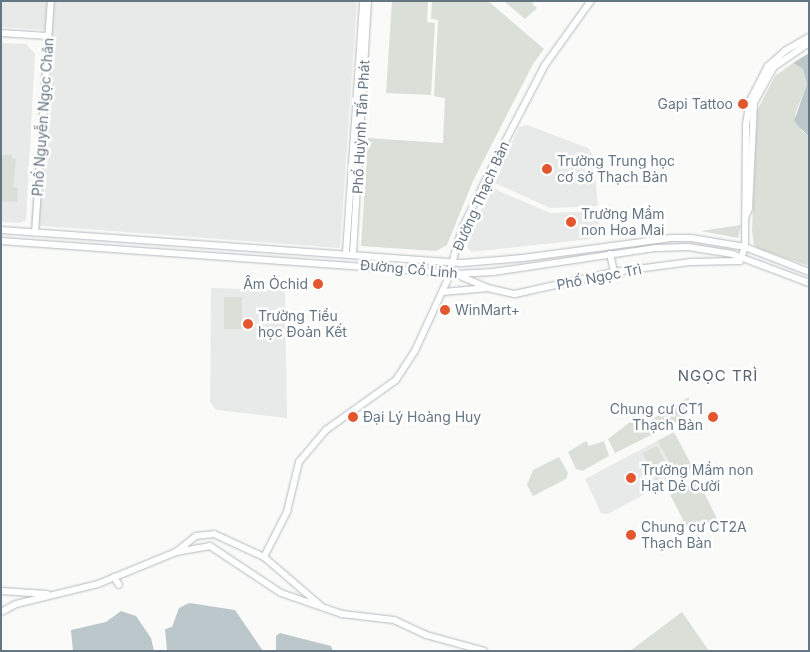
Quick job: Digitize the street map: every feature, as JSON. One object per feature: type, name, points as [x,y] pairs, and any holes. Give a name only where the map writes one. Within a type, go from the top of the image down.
[{"type":"main road","name":"Đường Cổ Linh","points":[[1,230],[452,261],[494,261],[670,238],[710,239],[745,247],[809,272]]},
{"type":"main road","name":"Đường Cổ Linh","points":[[1,241],[453,273],[493,272],[610,254],[688,247],[708,249],[742,259],[809,283]]},
{"type":"main road","points":[[610,254],[614,272]]},
{"type":"main road","points":[[176,552],[188,540],[208,533],[264,558],[323,608]]},
{"type":"main road","points":[[1,612],[16,604],[114,577],[176,552],[200,546],[215,548],[275,590],[323,608],[356,616],[394,620],[426,635],[484,651]]},
{"type":"main road","points":[[114,577],[119,585]]},
{"type":"main road","points":[[1,591],[52,594]]},
{"type":"street","name":"Phố Nguyễn Ngọc Chân","points":[[35,233],[51,1]]},
{"type":"street","name":"Phố Huỳnh Tấn Phát","points":[[362,1],[363,47]]},
{"type":"street","name":"Phố Huỳnh Tấn Phát","points":[[350,253],[359,100],[368,1]]},
{"type":"street","name":"Đường Thạch Bàn","points":[[264,558],[287,512],[299,462],[326,430],[396,380],[426,333],[453,273],[452,261],[474,204],[545,65],[591,1]]},
{"type":"street","points":[[1,33],[48,36]]},
{"type":"street","points":[[800,45],[809,37]]},
{"type":"street","points":[[742,259],[750,196],[751,114],[761,81],[786,53],[809,42]]},
{"type":"street","name":"Phố Ngọc Trì","points":[[443,292],[488,288],[515,294],[614,272],[691,262],[736,263],[742,259]]},
{"type":"street","points":[[453,273],[488,288]]},
{"type":"shaded area","points":[[1,1],[357,1],[340,248],[31,225],[44,30],[1,27]]},
{"type":"shaded area","points":[[392,1],[428,1],[427,22],[435,23],[431,95],[386,93]]},
{"type":"shaded area","points":[[432,1],[488,1],[544,49],[533,64],[473,181],[447,245],[436,251],[361,246],[368,138],[443,143],[445,98],[434,96],[438,20],[431,19]]},
{"type":"shaded area","points":[[504,1],[534,1],[532,4],[537,8],[525,19]]},
{"type":"shaded area","points":[[1,43],[26,44],[35,54],[26,220],[19,223],[1,222]]},
{"type":"shaded area","points":[[809,53],[809,137],[794,121],[807,84],[803,69],[793,63]]},
{"type":"shaded area","points":[[793,63],[803,69],[807,84],[795,114],[802,131],[809,137],[809,266],[762,250],[754,245],[752,231],[757,111],[775,76]]},
{"type":"shaded area","name":"Trường Trung học cơ sở Thạch Bàn","points":[[527,125],[588,148],[593,156],[598,206],[550,208],[493,182],[519,127]]},
{"type":"shaded area","points":[[1,155],[12,155],[12,158],[16,159],[13,187],[18,188],[17,202],[1,201]]},
{"type":"shaded area","points":[[490,187],[550,213],[598,211],[600,229],[590,239],[471,252],[467,247]]},
{"type":"shaded area","points":[[741,225],[738,238],[701,231]]},
{"type":"shaded area","name":"Trường Tiểu học Đoàn Kết","points":[[211,288],[285,290],[287,418],[216,410],[210,402]]},
{"type":"shaded area","points":[[224,297],[242,297],[242,329],[224,329]]},
{"type":"shaded area","points":[[689,397],[689,410],[679,421],[615,453],[608,439],[634,419],[638,422],[651,420]]},
{"type":"shaded area","points":[[674,432],[693,468],[676,477],[657,441]]},
{"type":"shaded area","points":[[586,441],[589,446],[604,441],[609,456],[582,471],[576,469],[568,452]]},
{"type":"shaded area","name":"Trường Mầm non Hạt Dẻ Cười","points":[[657,441],[676,477],[608,514],[601,513],[585,479]]},
{"type":"shaded area","points":[[657,446],[671,473],[656,480],[643,453]]},
{"type":"shaded area","points":[[559,457],[568,473],[566,479],[533,496],[527,485],[533,470]]},
{"type":"shaded area","points":[[698,481],[717,518],[689,532],[670,495]]},
{"type":"shaded area","points":[[189,603],[235,610],[263,651],[167,651],[165,629],[172,627],[179,608]]},
{"type":"shaded area","points":[[121,611],[136,616],[151,638],[154,651],[73,651],[71,630],[106,622]]},
{"type":"shaded area","points":[[682,612],[709,651],[630,651]]},
{"type":"shaded area","points":[[280,633],[331,646],[333,651],[276,651],[276,636]]},
{"type":"place","name":"Gapi Tattoo","points":[[743,104]]},
{"type":"place","name":"Trường Trung học cơ sở Thạch Bàn","points":[[547,169]]},
{"type":"place","name":"Trường Mầm non Hoa Mai","points":[[571,222]]},
{"type":"place","name":"Âm Ỏchid","points":[[318,284]]},
{"type":"place","name":"WinMart+","points":[[445,310]]},
{"type":"place","name":"Trường Tiểu học Đoàn Kết","points":[[248,324]]},
{"type":"place","name":"Đại Lý Hoàng Huy","points":[[353,417]]},
{"type":"place","name":"Chung cư CT1 Thạch Bàn","points":[[713,417]]},
{"type":"place","name":"Trường Mầm non Hạt Dẻ Cười","points":[[631,478]]},
{"type":"place","name":"Chung cư CT2A Thạch Bàn","points":[[631,535]]},
{"type":"district","name":"NGỌC TRÌ","points":[[718,376]]}]
